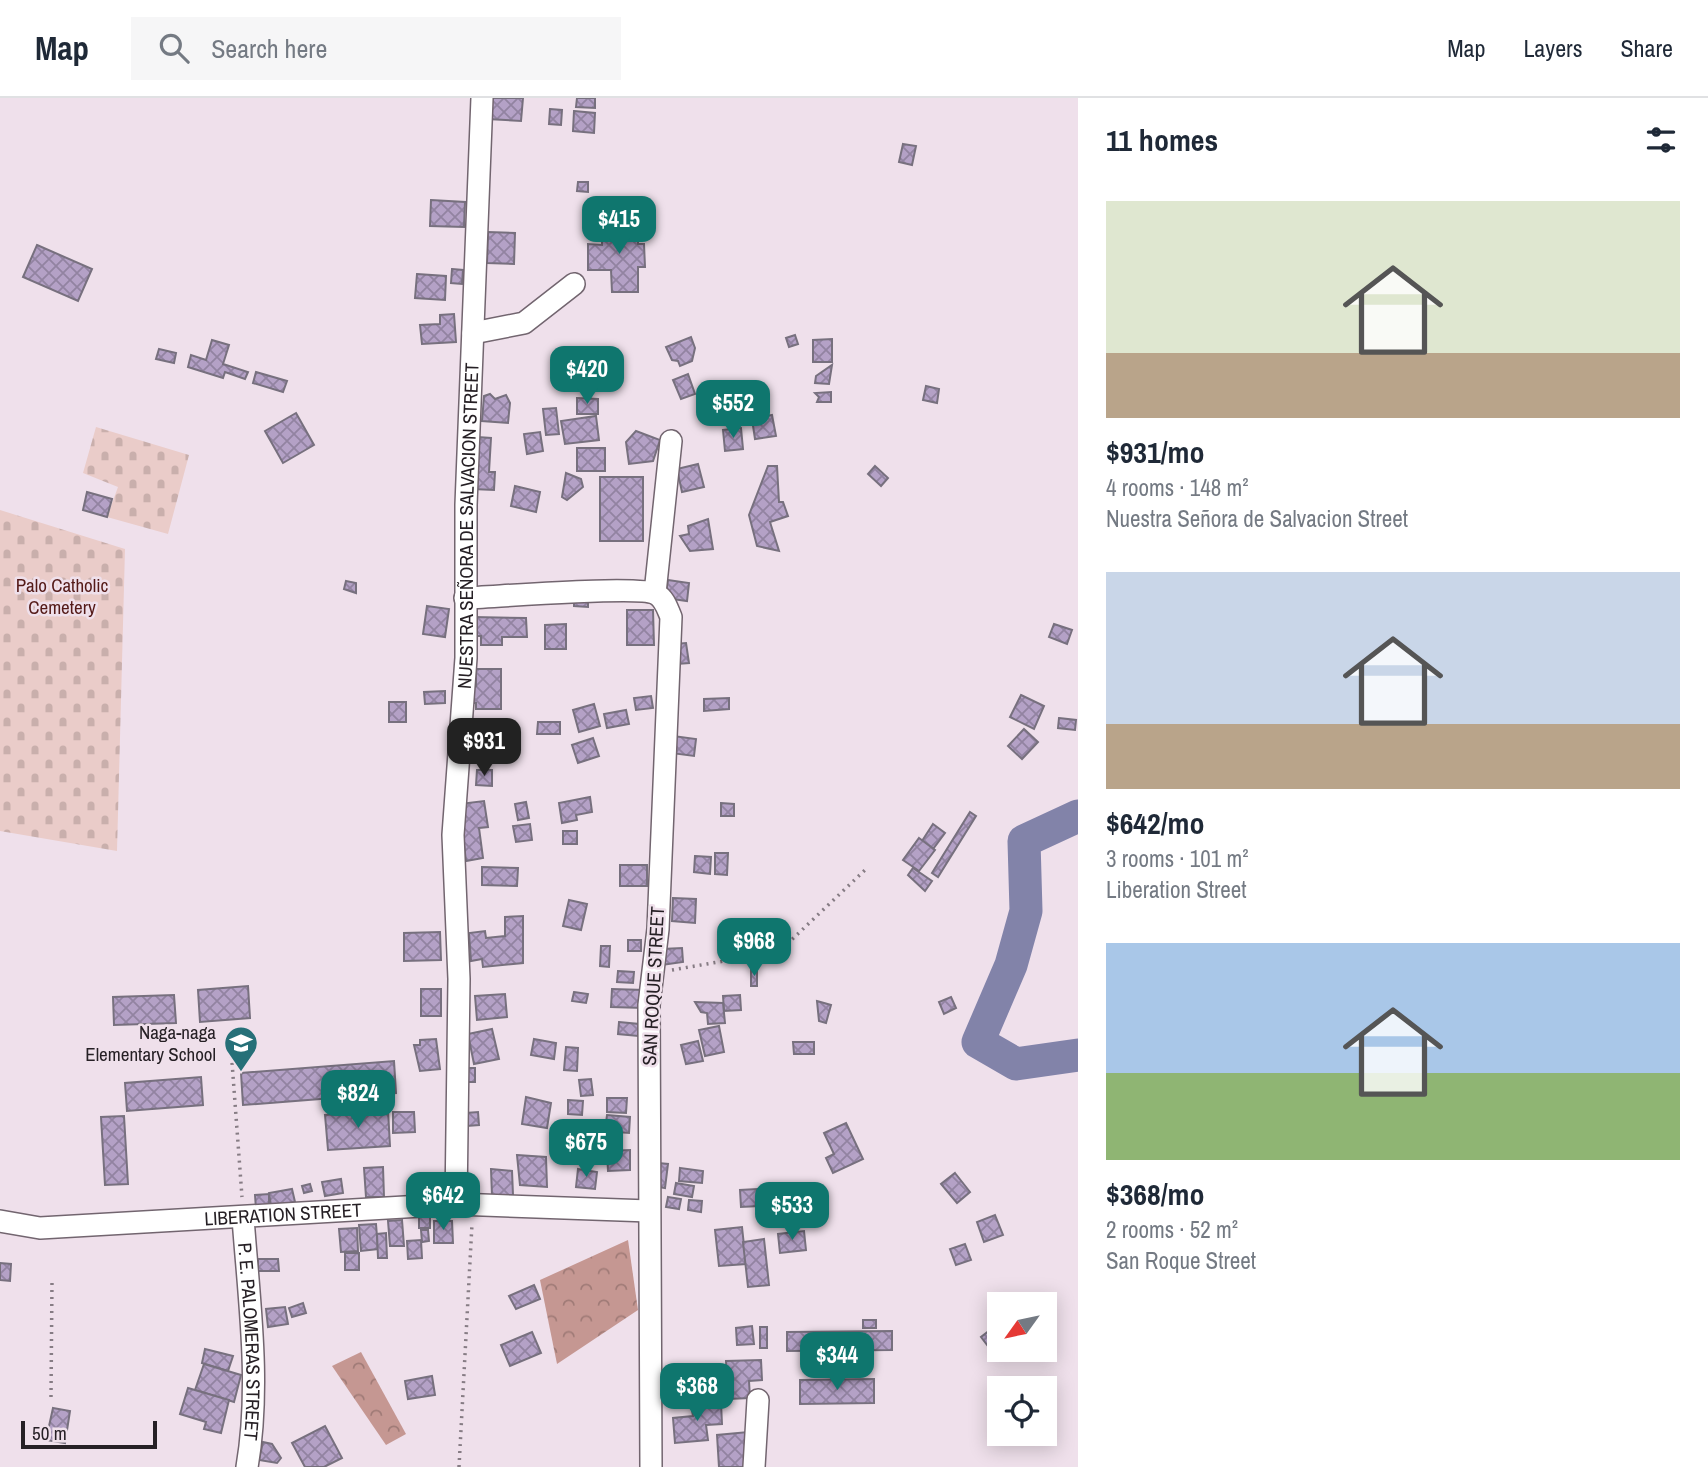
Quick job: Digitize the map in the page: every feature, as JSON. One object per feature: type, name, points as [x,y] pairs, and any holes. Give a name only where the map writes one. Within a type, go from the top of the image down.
[{"type":"street","name":"NUESTRA SEÑORA DE SALVACION STREET","points":[[456,1204],[459,979],[453,835],[467,658],[465,598],[482,98]]},
{"type":"street","points":[[473,333],[524,323],[574,284]]},
{"type":"street","points":[[465,598],[618,591],[654,593],[671,441]]},
{"type":"street","name":"SAN ROQUE STREET","points":[[651,1467],[649,1005],[658,929],[671,617],[664,601],[654,593]]},
{"type":"street","name":"LIBERATION STREET","points":[[0,1222],[40,1228],[456,1204],[649,1211]]},
{"type":"street","name":"P. E. PALOMERAS STREET","points":[[243,1218],[252,1345],[251,1442],[247,1467]]},
{"type":"street","points":[[754,1467],[758,1400]]},
{"type":"path","points":[[653,973],[753,956],[783,948],[865,870]]},
{"type":"path","points":[[230,1035],[243,1218]]},
{"type":"path","points":[[456,1204],[472,1223],[473,1245],[466,1302],[459,1467]]},
{"type":"path","points":[[51,1397],[52,1281]]},
{"type":"green space","points":[[96,427],[189,455],[168,534],[107,517],[118,487],[83,473]]},
{"type":"green space","name":"Palo Catholic Cemetery","points":[[0,510],[125,549],[117,851],[0,831]]},
{"type":"green space","points":[[628,1240],[638,1310],[557,1364],[540,1280]]},
{"type":"green space","points":[[361,1352],[406,1434],[386,1445],[332,1366]]},
{"type":"building","points":[[489,98],[523,98],[521,121],[488,119]]},
{"type":"building","points":[[577,98],[595,98],[595,108],[576,107]]},
{"type":"building","points":[[550,109],[562,110],[561,125],[549,124]]},
{"type":"building","points":[[574,111],[595,113],[594,133],[573,131]]},
{"type":"building","points":[[903,144],[916,146],[912,165],[899,162]]},
{"type":"building","points":[[578,182],[588,182],[588,192],[577,191]]},
{"type":"building","points":[[431,200],[465,202],[464,227],[430,226]]},
{"type":"building","points":[[613,221],[628,221],[628,228],[638,228],[638,244],[644,244],[645,267],[638,267],[638,292],[612,292],[611,270],[588,270],[588,244],[602,245],[602,228],[613,228]]},
{"type":"building","points":[[488,232],[515,233],[514,264],[487,263]]},
{"type":"building","points":[[37,245],[92,269],[78,301],[23,277]]},
{"type":"building","points":[[452,269],[463,270],[462,284],[451,283]]},
{"type":"building","points":[[417,274],[446,276],[445,300],[415,298]]},
{"type":"building","points":[[454,314],[456,342],[422,344],[420,325],[440,324],[440,315]]},
{"type":"building","points":[[795,335],[798,344],[789,347],[786,338]]},
{"type":"building","points":[[691,337],[695,348],[692,361],[680,366],[678,361],[672,360],[666,347]]},
{"type":"building","points":[[832,339],[832,362],[813,362],[813,340]]},
{"type":"building","points":[[212,340],[229,345],[223,364],[248,372],[245,379],[225,372],[223,378],[188,367],[191,355],[206,360]]},
{"type":"building","points":[[159,349],[176,353],[174,363],[156,359]]},
{"type":"building","points":[[832,365],[829,384],[815,383],[816,376]]},
{"type":"building","points":[[256,372],[287,381],[283,392],[253,383]]},
{"type":"building","points":[[688,374],[695,394],[681,399],[673,380]]},
{"type":"building","points":[[926,386],[939,389],[937,403],[923,400]]},
{"type":"building","points":[[831,392],[831,402],[817,402],[819,397],[815,393]]},
{"type":"building","points":[[490,394],[495,399],[506,395],[510,403],[508,423],[482,421],[484,396]]},
{"type":"building","points":[[577,398],[598,399],[598,414],[577,414]]},
{"type":"building","points":[[556,408],[559,434],[546,435],[543,409]]},
{"type":"building","points":[[296,413],[314,445],[283,463],[265,431]]},
{"type":"building","points":[[772,415],[776,436],[755,439],[752,419]]},
{"type":"building","points":[[596,416],[599,440],[565,444],[561,421]]},
{"type":"building","points":[[741,428],[743,449],[725,451],[723,430]]},
{"type":"building","points":[[636,431],[660,440],[653,461],[629,464],[626,442]]},
{"type":"building","points":[[540,432],[543,451],[527,454],[524,434]]},
{"type":"building","points":[[477,437],[491,438],[489,472],[495,472],[494,490],[473,489]]},
{"type":"building","points":[[577,448],[605,448],[605,471],[577,471]]},
{"type":"building","points":[[698,464],[704,487],[682,492],[677,469]]},
{"type":"building","points":[[768,466],[777,466],[779,502],[783,502],[788,516],[770,522],[779,551],[757,546],[749,515]]},
{"type":"building","points":[[875,466],[888,478],[881,486],[868,474]]},
{"type":"building","points":[[566,473],[581,479],[583,487],[567,500],[562,497]]},
{"type":"building","points":[[600,477],[643,477],[643,541],[600,541]]},
{"type":"building","points":[[515,486],[540,492],[536,512],[511,506]]},
{"type":"building","points":[[87,492],[112,499],[107,517],[83,510]]},
{"type":"building","points":[[708,519],[713,549],[690,551],[680,536],[689,534],[688,526]]},
{"type":"building","points":[[668,580],[689,583],[687,601],[665,598]]},
{"type":"building","points":[[346,581],[356,583],[356,593],[344,589]]},
{"type":"building","points":[[574,599],[588,600],[588,607],[574,606]]},
{"type":"building","points":[[427,606],[449,609],[445,637],[423,634]]},
{"type":"building","points":[[627,610],[653,610],[654,645],[627,645]]},
{"type":"building","points":[[473,617],[526,618],[527,637],[502,637],[502,645],[481,645],[481,636],[472,636]]},
{"type":"building","points":[[566,624],[566,649],[545,649],[545,625]]},
{"type":"building","points":[[1054,624],[1072,630],[1067,644],[1049,637]]},
{"type":"building","points":[[686,643],[689,663],[677,664],[675,644]]},
{"type":"building","points":[[476,669],[501,669],[501,709],[476,709],[476,703],[469,703],[469,685],[476,686]]},
{"type":"building","points":[[445,691],[445,703],[425,704],[424,692]]},
{"type":"building","points":[[1021,695],[1044,706],[1034,729],[1010,717]]},
{"type":"building","points":[[651,696],[653,708],[636,710],[634,698]]},
{"type":"building","points":[[729,698],[729,709],[704,711],[704,699]]},
{"type":"building","points":[[389,702],[406,702],[406,722],[389,722]]},
{"type":"building","points":[[594,704],[600,726],[579,732],[573,710]]},
{"type":"building","points":[[626,710],[629,724],[607,728],[604,714]]},
{"type":"building","points":[[1059,718],[1076,720],[1075,730],[1058,728]]},
{"type":"building","points":[[538,722],[560,722],[560,734],[537,734]]},
{"type":"building","points":[[1024,729],[1038,742],[1022,759],[1008,746]]},
{"type":"building","points":[[673,736],[696,739],[694,756],[671,753]]},
{"type":"building","points":[[593,738],[599,756],[578,763],[572,745]]},
{"type":"building","points":[[477,770],[492,770],[492,786],[476,785]]},
{"type":"building","points":[[590,797],[592,812],[576,815],[577,820],[562,823],[559,803]]},
{"type":"building","points":[[484,801],[488,827],[479,828],[483,858],[466,861],[459,804]]},
{"type":"building","points":[[526,802],[529,818],[518,820],[515,804]]},
{"type":"building","points":[[721,803],[734,804],[734,816],[721,816]]},
{"type":"building","points":[[970,812],[976,816],[938,877],[932,873]]},
{"type":"building","points":[[530,824],[532,840],[516,842],[513,826]]},
{"type":"building","points":[[933,824],[945,833],[933,849],[922,841]]},
{"type":"building","points":[[563,831],[577,831],[577,844],[563,844]]},
{"type":"building","points":[[919,838],[935,850],[919,871],[903,860]]},
{"type":"building","points":[[715,853],[728,853],[727,875],[715,874]]},
{"type":"building","points":[[695,856],[711,857],[710,874],[694,872]]},
{"type":"building","points":[[620,865],[647,865],[647,886],[620,886]]},
{"type":"building","points":[[482,867],[518,868],[517,886],[482,885]]},
{"type":"building","points":[[913,868],[932,881],[925,891],[908,875]]},
{"type":"building","points":[[673,898],[696,899],[695,923],[672,921]]},
{"type":"building","points":[[569,900],[587,904],[581,930],[563,926]]},
{"type":"building","points":[[523,916],[523,963],[483,967],[482,959],[471,961],[469,933],[485,931],[486,938],[505,936],[505,917]]},
{"type":"building","points":[[440,932],[441,960],[404,961],[404,933]]},
{"type":"building","points":[[628,940],[641,940],[641,951],[628,951]]},
{"type":"building","points":[[601,946],[610,946],[609,967],[600,966]]},
{"type":"building","points":[[682,948],[683,962],[661,965],[662,949]]},
{"type":"building","points":[[751,970],[757,970],[757,986],[751,986]]},
{"type":"building","points":[[618,971],[634,972],[633,983],[617,982]]},
{"type":"building","points":[[248,986],[250,1018],[200,1022],[198,990]]},
{"type":"building","points":[[421,989],[441,989],[441,1016],[421,1016]]},
{"type":"building","points":[[612,989],[644,990],[644,1008],[611,1007]]},
{"type":"building","points":[[574,992],[588,994],[586,1003],[572,1001]]},
{"type":"building","points":[[505,994],[507,1017],[477,1020],[475,996]]},
{"type":"building","points":[[174,995],[176,1023],[114,1025],[113,997]]},
{"type":"building","points":[[740,995],[741,1010],[724,1011],[723,996]]},
{"type":"building","points":[[951,997],[956,1008],[944,1014],[939,1002]]},
{"type":"building","points":[[817,1001],[831,1005],[826,1023],[819,1021]]},
{"type":"building","points":[[695,1002],[723,1003],[725,1023],[708,1024],[707,1013],[701,1012]]},
{"type":"building","points":[[619,1022],[639,1024],[638,1036],[618,1034]]},
{"type":"building","points":[[719,1026],[724,1052],[705,1056],[699,1030]]},
{"type":"building","points":[[492,1029],[499,1059],[474,1064],[468,1034]]},
{"type":"building","points":[[436,1039],[440,1069],[420,1071],[414,1045],[420,1045],[420,1040]]},
{"type":"building","points":[[534,1039],[556,1043],[554,1059],[531,1055]]},
{"type":"building","points":[[698,1041],[703,1061],[686,1064],[681,1045]]},
{"type":"building","points":[[793,1042],[814,1042],[814,1054],[794,1054]]},
{"type":"building","points":[[566,1047],[578,1048],[577,1071],[564,1070]]},
{"type":"building","points":[[394,1061],[396,1093],[243,1105],[241,1073]]},
{"type":"building","points":[[460,1068],[475,1068],[475,1082],[461,1082]]},
{"type":"building","points":[[201,1077],[203,1105],[127,1111],[125,1083]]},
{"type":"building","points":[[591,1079],[593,1095],[581,1096],[579,1080]]},
{"type":"building","points":[[526,1097],[551,1103],[547,1128],[522,1124]]},
{"type":"building","points":[[607,1098],[627,1098],[626,1113],[607,1112]]},
{"type":"building","points":[[568,1100],[583,1101],[582,1115],[568,1114]]},
{"type":"building","points":[[388,1110],[390,1146],[328,1150],[325,1115]]},
{"type":"building","points":[[393,1112],[414,1112],[415,1132],[393,1133]]},
{"type":"building","points":[[478,1112],[479,1125],[467,1126],[466,1113]]},
{"type":"building","points":[[607,1115],[630,1117],[629,1133],[605,1131]]},
{"type":"building","points":[[124,1116],[128,1184],[105,1185],[101,1117]]},
{"type":"building","points":[[846,1123],[863,1159],[833,1173],[826,1158],[834,1154],[824,1133]]},
{"type":"building","points":[[558,1130],[571,1134],[568,1145],[555,1141]]},
{"type":"building","points":[[583,1132],[602,1134],[600,1148],[581,1146]]},
{"type":"building","points":[[630,1150],[630,1170],[608,1171],[607,1151]]},
{"type":"building","points":[[517,1155],[546,1157],[547,1187],[520,1185]]},
{"type":"building","points":[[658,1163],[668,1164],[665,1188],[653,1186]]},
{"type":"building","points":[[383,1167],[384,1197],[366,1197],[364,1168]]},
{"type":"building","points":[[680,1168],[703,1171],[702,1183],[679,1181]]},
{"type":"building","points":[[491,1169],[512,1171],[513,1195],[492,1196]]},
{"type":"building","points":[[578,1169],[597,1172],[595,1189],[576,1187]]},
{"type":"building","points":[[955,1173],[970,1192],[957,1203],[941,1184]]},
{"type":"building","points":[[341,1179],[343,1193],[325,1196],[322,1182]]},
{"type":"building","points":[[676,1183],[694,1186],[692,1197],[674,1194]]},
{"type":"building","points":[[310,1184],[312,1191],[304,1193],[302,1186]]},
{"type":"building","points":[[794,1188],[796,1204],[778,1206],[776,1191]]},
{"type":"building","points":[[292,1189],[295,1202],[271,1206],[269,1193]]},
{"type":"building","points":[[757,1189],[759,1206],[741,1207],[740,1190]]},
{"type":"building","points":[[269,1194],[269,1209],[256,1209],[255,1195]]},
{"type":"building","points":[[668,1197],[681,1199],[679,1209],[666,1207]]},
{"type":"building","points":[[689,1200],[702,1201],[701,1212],[688,1210]]},
{"type":"building","points":[[419,1213],[430,1213],[430,1228],[419,1228]]},
{"type":"building","points":[[995,1215],[1003,1235],[984,1242],[977,1222]]},
{"type":"building","points":[[402,1220],[404,1246],[390,1246],[388,1221]]},
{"type":"building","points":[[434,1221],[452,1221],[453,1243],[434,1243]]},
{"type":"building","points":[[376,1224],[378,1249],[361,1251],[359,1225]]},
{"type":"building","points":[[742,1227],[746,1264],[719,1266],[715,1230]]},
{"type":"building","points":[[357,1228],[358,1251],[341,1252],[339,1229]]},
{"type":"building","points":[[421,1230],[428,1230],[429,1241],[422,1242]]},
{"type":"building","points":[[804,1231],[806,1250],[780,1253],[778,1234]]},
{"type":"building","points":[[386,1233],[387,1258],[378,1258],[377,1234]]},
{"type":"building","points":[[764,1239],[769,1285],[748,1287],[743,1242]]},
{"type":"building","points":[[421,1240],[422,1258],[408,1259],[407,1241]]},
{"type":"building","points":[[965,1244],[971,1260],[956,1265],[950,1249]]},
{"type":"building","points":[[345,1253],[359,1253],[359,1270],[345,1270]]},
{"type":"building","points":[[258,1259],[278,1259],[279,1271],[258,1271]]},
{"type":"building","points":[[0,1263],[11,1264],[10,1281],[0,1280]]},
{"type":"building","points":[[534,1285],[540,1299],[516,1309],[509,1296]]},
{"type":"building","points":[[303,1303],[306,1313],[292,1317],[289,1308]]},
{"type":"building","points":[[285,1307],[288,1324],[268,1327],[266,1309]]},
{"type":"building","points":[[863,1320],[876,1320],[876,1328],[863,1328]]},
{"type":"building","points":[[752,1326],[754,1344],[737,1345],[736,1328]]},
{"type":"building","points":[[760,1327],[767,1327],[767,1348],[760,1348]]},
{"type":"building","points":[[892,1331],[892,1350],[787,1351],[787,1332]]},
{"type":"building","points":[[532,1332],[541,1353],[510,1366],[501,1345]]},
{"type":"building","points":[[987,1332],[987,1345],[981,1337]]},
{"type":"building","points":[[205,1349],[233,1356],[228,1371],[202,1363]]},
{"type":"building","points":[[761,1360],[762,1380],[749,1381],[750,1398],[728,1399],[726,1361]]},
{"type":"building","points":[[204,1364],[241,1375],[234,1402],[195,1390]]},
{"type":"building","points":[[432,1376],[435,1395],[408,1399],[405,1381]]},
{"type":"building","points":[[874,1379],[874,1403],[800,1404],[800,1380]]},
{"type":"building","points":[[188,1388],[229,1400],[221,1433],[204,1429],[206,1422],[180,1414]]},
{"type":"building","points":[[721,1403],[722,1424],[706,1425],[708,1440],[675,1443],[673,1418],[693,1416],[691,1405]]},
{"type":"building","points":[[53,1408],[70,1411],[65,1443],[46,1440]]},
{"type":"building","points":[[325,1426],[342,1458],[324,1467],[305,1467],[292,1443]]},
{"type":"building","points":[[748,1432],[749,1467],[719,1467],[717,1435]]},
{"type":"building","points":[[263,1442],[272,1444],[281,1458],[277,1463],[259,1460]]},
{"type":"waterway","points":[[1078,816],[1024,841],[1026,911],[1011,965],[978,1042],[1016,1064],[1078,1055]]},
{"type":"place","name":"Naga-naga Elementary School","points":[[241,1073]]}]
